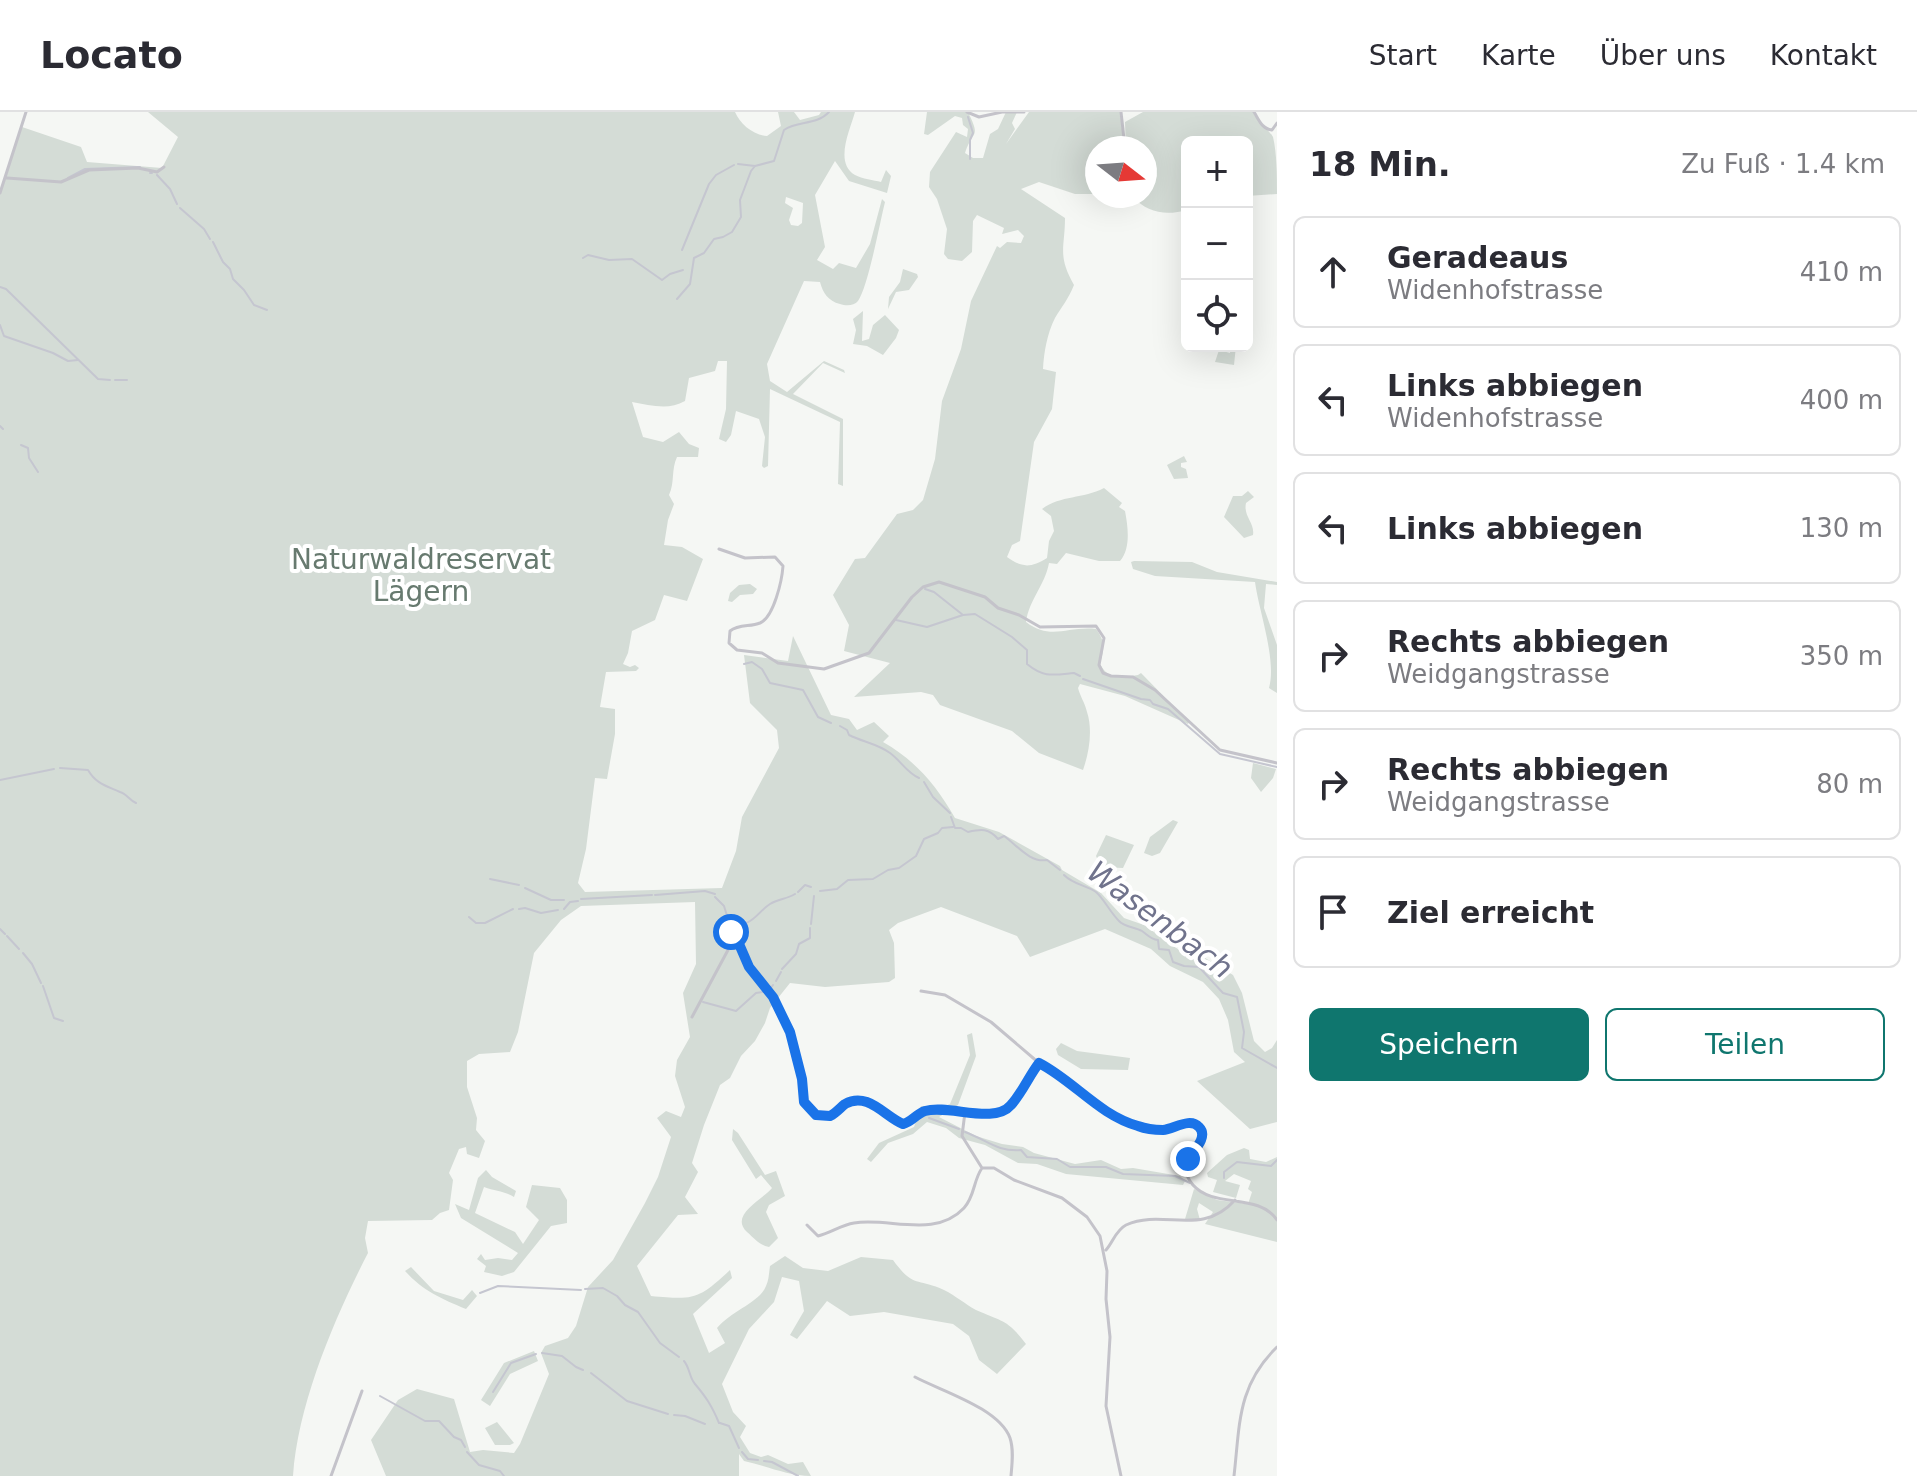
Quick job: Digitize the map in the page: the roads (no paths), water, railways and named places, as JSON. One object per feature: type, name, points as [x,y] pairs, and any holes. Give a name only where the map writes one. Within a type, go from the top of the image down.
[{"type":"street","points":[[0,193],[26,112]]},
{"type":"street","points":[[967,112],[977,117],[1024,112]]},
{"type":"street","points":[[1121,112],[1125,136]]},
{"type":"street","points":[[1254,112],[1264,127],[1272,130]]},
{"type":"street","points":[[1272,130],[1277,123]]},
{"type":"street","points":[[1272,130],[1275,140]]},
{"type":"street","points":[[7,178],[61,182],[87,170],[138,168],[157,172],[164,167]]},
{"type":"street","points":[[719,549],[743,558],[775,557],[783,566],[770,615],[759,623],[733,629],[728,639],[733,648],[762,653],[778,663],[814,669],[861,658],[876,646],[912,597],[923,587],[942,582],[985,597],[998,608],[1040,627],[1096,626],[1104,638],[1099,665],[1103,673],[1133,677],[1155,690],[1220,750],[1277,763]]},
{"type":"street","points":[[692,1017],[727,954],[729,934],[732,932],[747,965],[773,997],[790,1032],[802,1079],[804,1102],[813,1113],[828,1117],[848,1103],[862,1101],[878,1107],[903,1124],[926,1111],[987,1114],[1006,1110],[1039,1063]]},
{"type":"street","points":[[921,991],[945,995],[991,1022],[1092,1102],[1136,1126],[1165,1130],[1187,1123],[1196,1125],[1201,1129],[1202,1138],[1187,1161],[1189,1179],[1196,1189],[1209,1196],[1268,1210],[1277,1220]]},
{"type":"street","points":[[965,1112],[962,1136],[982,1168]]},
{"type":"street","points":[[807,1225],[818,1236],[855,1222],[911,1226],[947,1220],[959,1213],[969,1201],[982,1168]]},
{"type":"street","points":[[982,1168],[994,1168],[1014,1180],[1062,1198],[1093,1224],[1105,1251],[1110,1337],[1106,1406],[1121,1476]]},
{"type":"street","points":[[1105,1251],[1127,1225],[1163,1220],[1202,1221],[1235,1200]]},
{"type":"street","points":[[1234,1476],[1245,1394],[1258,1367],[1277,1347]]},
{"type":"street","points":[[915,1377],[951,1392],[1002,1425],[1011,1443],[1011,1476]]},
{"type":"street","points":[[331,1476],[362,1391]]},
{"type":"waterway","points":[[677,299],[690,284],[694,258],[704,253],[714,239],[732,232],[741,217],[740,200],[751,171],[755,166],[774,161],[784,130],[818,119],[829,112]]},
{"type":"waterway","points":[[968,117],[973,133],[970,159]]},
{"type":"waterway","points":[[738,164],[755,166]]},
{"type":"waterway","points":[[682,250],[709,184],[716,175],[734,165]]},
{"type":"waterway","points":[[68,178],[85,169],[140,167]]},
{"type":"waterway","points":[[157,175],[170,189],[177,204]]},
{"type":"waterway","points":[[180,208],[204,229],[210,239]]},
{"type":"waterway","points":[[213,242],[233,279],[254,305],[267,310]]},
{"type":"waterway","points":[[583,258],[588,255],[609,260],[632,259],[662,280],[683,270]]},
{"type":"waterway","points":[[0,287],[6,289],[98,379],[110,380]]},
{"type":"waterway","points":[[0,325],[4,336],[68,361],[78,360]]},
{"type":"waterway","points":[[115,380],[127,380]]},
{"type":"waterway","points":[[0,426],[3,429]]},
{"type":"waterway","points":[[21,445],[28,448],[29,458],[38,472]]},
{"type":"waterway","points":[[925,589],[934,592],[963,615]]},
{"type":"waterway","points":[[896,620],[927,627],[975,614],[1027,650],[1027,664],[1039,672],[1074,673],[1080,676]]},
{"type":"waterway","name":"Wasenbach","points":[[744,664],[752,662],[762,669],[770,683],[803,690],[818,717],[831,723]]},
{"type":"waterway","points":[[1083,679],[1150,700],[1168,709],[1220,754],[1277,767]]},
{"type":"waterway","name":"Wasenbach","points":[[840,726],[849,735],[885,750],[919,778]]},
{"type":"waterway","points":[[60,768],[88,770],[98,782],[136,803]]},
{"type":"waterway","points":[[0,780],[54,769]]},
{"type":"waterway","name":"Wasenbach","points":[[924,782],[933,797],[950,813]]},
{"type":"waterway","name":"Wasenbach","points":[[951,817],[955,828],[968,832],[984,830],[998,839],[1004,836],[1030,856],[1047,860],[1060,870]]},
{"type":"waterway","points":[[820,891],[837,889],[848,880],[873,879],[888,870],[899,868],[916,856],[924,839],[942,828],[953,827]]},
{"type":"waterway","name":"Wasenbach","points":[[1064,875],[1096,892],[1121,923],[1158,940],[1159,949],[1169,950],[1173,962],[1199,967],[1223,993],[1237,997],[1244,1032],[1242,1048],[1277,1068]]},
{"type":"waterway","points":[[490,879],[519,885]]},
{"type":"waterway","points":[[798,892],[805,885],[811,887]]},
{"type":"waterway","points":[[525,888],[551,900],[564,900]]},
{"type":"waterway","points":[[655,895],[705,891],[715,894]]},
{"type":"waterway","points":[[731,921],[748,922],[770,904],[795,894]]},
{"type":"waterway","points":[[581,899],[652,895]]},
{"type":"waterway","points":[[811,924],[814,896]]},
{"type":"waterway","points":[[715,897],[724,906],[728,919]]},
{"type":"waterway","points":[[564,909],[570,902],[578,901]]},
{"type":"waterway","points":[[469,917],[476,923],[485,923],[513,909]]},
{"type":"waterway","points":[[519,909],[541,913],[558,910]]},
{"type":"waterway","points":[[782,969],[796,954],[799,944],[810,938],[810,928]]},
{"type":"waterway","points":[[0,929],[5,934]]},
{"type":"waterway","points":[[7,936],[19,949]]},
{"type":"waterway","points":[[23,953],[41,983]]},
{"type":"waterway","points":[[776,981],[781,972]]},
{"type":"waterway","points":[[770,989],[773,985]]},
{"type":"waterway","points":[[43,986],[54,1018],[63,1021]]},
{"type":"waterway","points":[[703,1002],[736,1011],[756,993],[768,991]]},
{"type":"waterway","points":[[929,1118],[959,1129]]},
{"type":"waterway","points":[[965,1132],[999,1147],[1021,1150],[1027,1157],[1057,1159],[1070,1167],[1106,1167],[1123,1174],[1175,1176],[1190,1183]]},
{"type":"waterway","points":[[1224,1178],[1224,1172],[1237,1162],[1271,1166],[1277,1160]]},
{"type":"waterway","points":[[480,1293],[498,1286],[581,1290]]},
{"type":"waterway","points":[[585,1289],[603,1288],[617,1296],[638,1312],[660,1343],[679,1357]]},
{"type":"waterway","points":[[542,1353],[562,1356],[583,1370]]},
{"type":"waterway","points":[[493,1392],[511,1363],[536,1354]]},
{"type":"waterway","points":[[684,1361],[719,1423]]},
{"type":"waterway","points":[[591,1373],[627,1401],[668,1414]]},
{"type":"waterway","points":[[380,1396],[425,1421],[439,1421],[465,1447]]},
{"type":"waterway","points":[[674,1415],[705,1424]]},
{"type":"waterway","name":"Wasenbach","points":[[720,1423],[729,1426],[739,1448]]},
{"type":"waterway","points":[[467,1452],[479,1465],[500,1471],[504,1476]]},
{"type":"waterway","name":"Wasenbach","points":[[742,1452],[748,1459],[758,1460]]},
{"type":"waterway","name":"Wasenbach","points":[[764,1461],[798,1476]]},
{"type":"park label","name":"Naturwaldreservat Lägern","points":[[421,575]]}]
